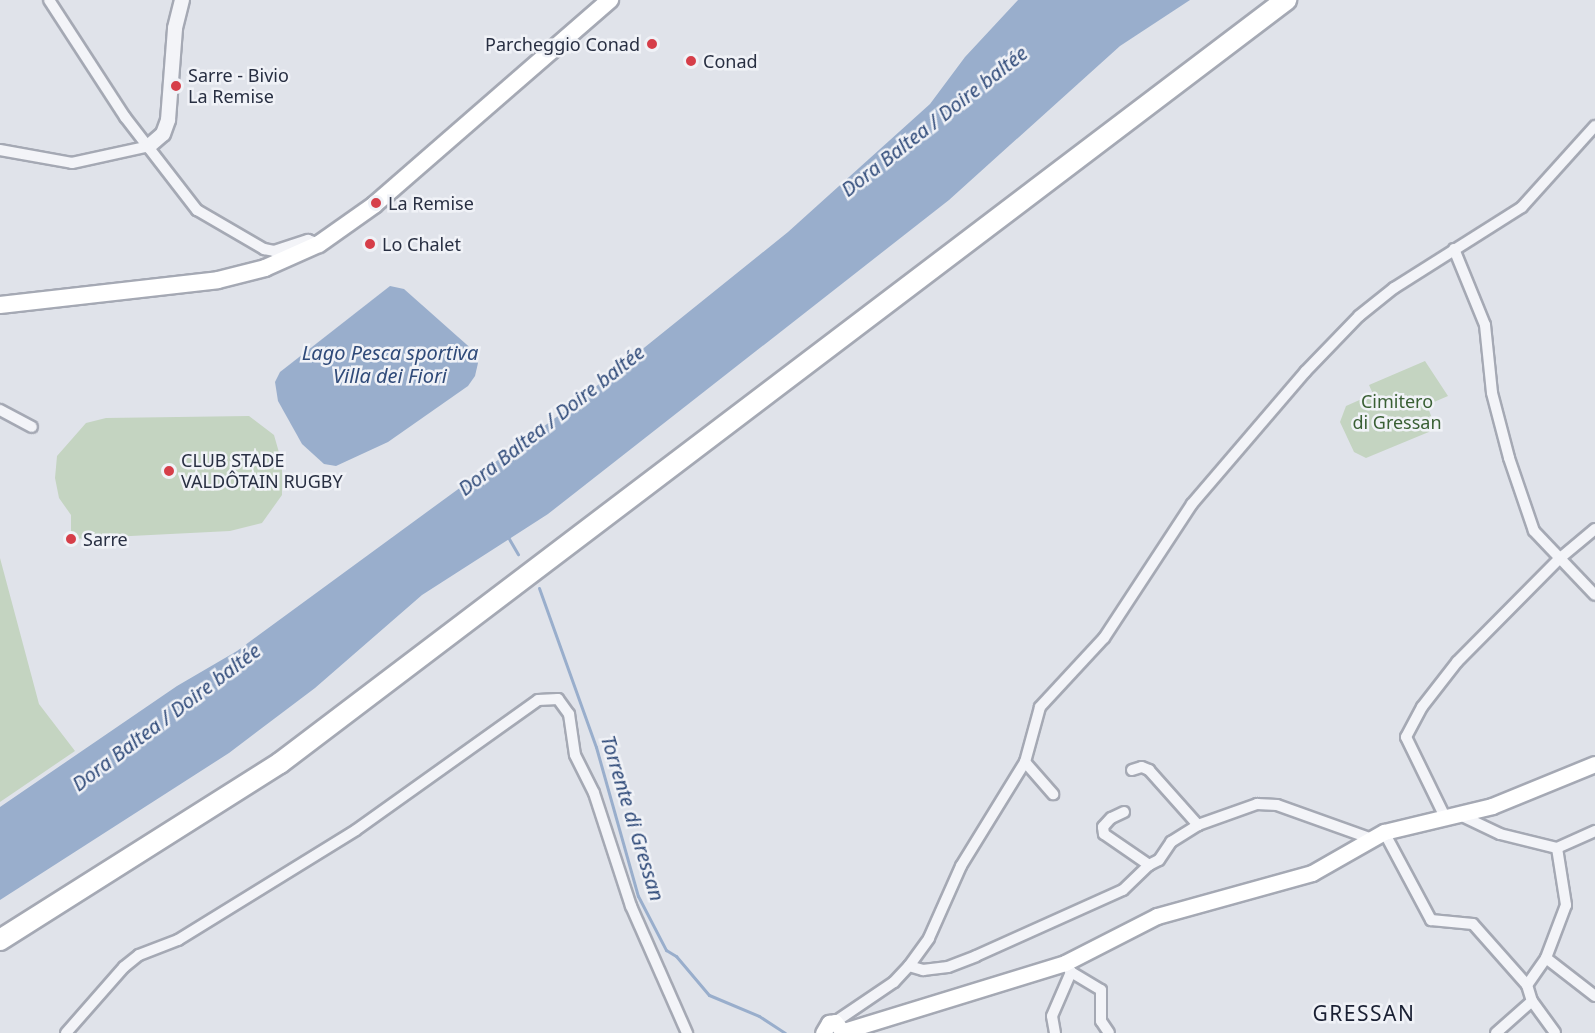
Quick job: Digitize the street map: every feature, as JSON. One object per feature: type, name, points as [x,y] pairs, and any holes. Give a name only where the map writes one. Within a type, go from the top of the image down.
[{"type":"highway","points":[[0,925],[210,797],[284,745],[1265,0]]},
{"type":"highway","points":[[0,940],[280,763],[1286,0]]},
{"type":"main road","points":[[0,305],[218,280],[265,268],[319,244],[374,205],[610,0]]},
{"type":"main road","points":[[823,1033],[829,1023],[841,1029],[1068,968],[1157,916],[1312,873],[1378,835],[1453,816],[1595,764]]},
{"type":"street","points":[[49,0],[93,70],[197,210],[250,243],[274,251],[308,240],[319,244]]},
{"type":"street","points":[[0,150],[72,163],[149,146],[163,134],[168,120],[175,28],[182,0]]},
{"type":"street","points":[[841,1029],[894,982],[929,938],[961,866],[1025,762],[1040,707],[1104,639],[1192,504],[1305,372],[1359,316],[1454,249],[1522,207],[1595,126]]},
{"type":"street","points":[[1454,249],[1485,325],[1492,393],[1509,458],[1534,531],[1595,595]]},
{"type":"street","points":[[0,410],[32,427]]},
{"type":"street","points":[[1595,529],[1559,559],[1457,662],[1422,707],[1406,737],[1453,816],[1500,834],[1557,848],[1595,831]]},
{"type":"street","points":[[66,1033],[124,967],[139,955],[178,940],[356,830],[538,700],[558,699],[569,714],[575,755],[594,793],[631,906],[687,1033]]},
{"type":"street","points":[[1025,762],[1053,794]]},
{"type":"street","points":[[1132,770],[1142,767],[1149,770],[1198,825]]},
{"type":"street","points":[[909,966],[923,970],[948,967],[1029,934],[1123,890],[1149,865],[1159,860],[1171,842],[1198,825],[1257,804],[1277,805],[1378,835],[1431,920],[1473,924],[1527,985],[1532,1001],[1555,1033]]},
{"type":"street","points":[[1124,812],[1111,818],[1103,827],[1104,834],[1139,862],[1149,865]]},
{"type":"street","points":[[1527,985],[1546,958],[1566,905],[1557,848]]},
{"type":"street","points":[[1546,958],[1595,996]]},
{"type":"street","points":[[1055,1033],[1052,1016],[1068,968],[1101,990],[1101,1021],[1109,1033]]},
{"type":"street","points":[[1496,1033],[1532,1001]]},
{"type":"green space","name":"Cimitero di Gressan","points":[[1425,361],[1448,396],[1427,405],[1436,429],[1366,458],[1354,452],[1340,422],[1346,406],[1373,394],[1369,385]]},
{"type":"green space","name":"CLUB STADE VALDÔTAIN RUGBY","points":[[249,416],[274,435],[282,463],[282,495],[262,523],[230,531],[71,539],[71,515],[59,498],[55,478],[57,456],[86,423],[106,418]]},
{"type":"green space","points":[[0,558],[39,704],[75,751],[0,802]]},
{"type":"water","name":"Dora Baltea / Doire baltée","points":[[1018,0],[1190,0],[1120,46],[949,200],[548,514],[422,595],[315,688],[229,753],[0,900],[0,807],[177,686],[237,651],[573,405],[788,232],[930,104],[965,57]]},
{"type":"water","name":"Lago Pesca sportiva Villa dei Fiori","points":[[390,286],[404,289],[475,352],[478,363],[475,376],[468,386],[388,442],[336,466],[324,464],[302,444],[278,401],[275,382],[280,372]]},
{"type":"waterway","name":"Torrente di Gressan","points":[[508,537],[518,554]]},
{"type":"waterway","name":"Torrente di Gressan","points":[[539,588],[596,747],[638,896],[666,950],[676,956],[709,995],[759,1016],[785,1033]]},
{"type":"place","name":"Parcheggio Conad","points":[[652,44]]},
{"type":"place","name":"Conad","points":[[691,61]]},
{"type":"place","name":"Sarre - Bivio La Remise","points":[[176,86]]},
{"type":"place","name":"La Remise","points":[[376,203]]},
{"type":"place","name":"Lo Chalet","points":[[370,244]]},
{"type":"place","name":"CLUB STADE VALDÔTAIN RUGBY","points":[[169,471]]},
{"type":"place","name":"Sarre","points":[[71,539]]},
{"type":"district","name":"GRESSAN","points":[[1364,1013]]}]
